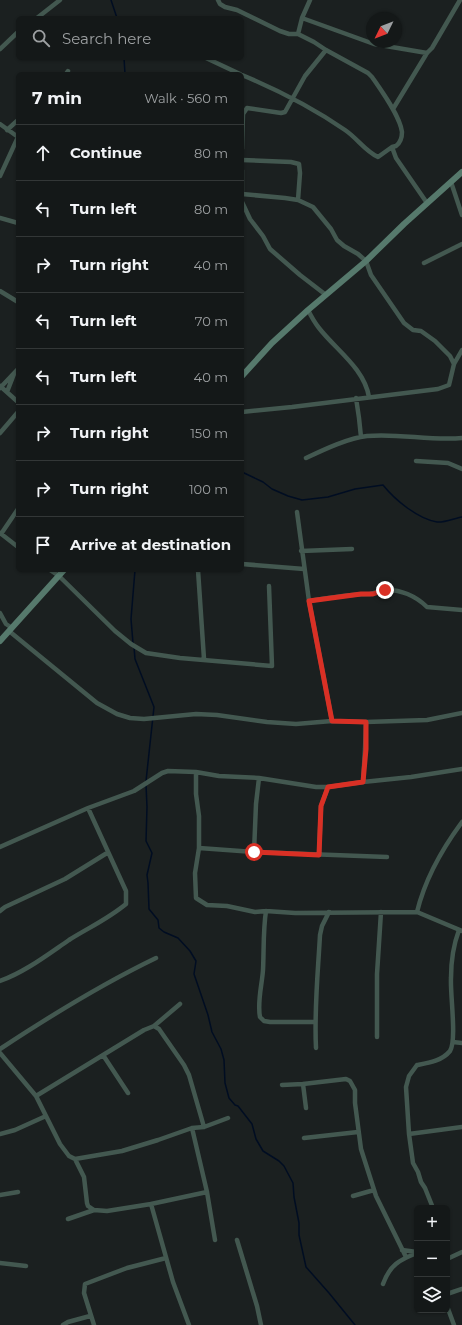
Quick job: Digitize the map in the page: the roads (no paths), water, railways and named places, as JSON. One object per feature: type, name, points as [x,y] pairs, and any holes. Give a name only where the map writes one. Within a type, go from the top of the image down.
[{"type":"street","points":[[40,16],[60,0]]},
{"type":"street","points":[[218,0],[220,4],[225,7],[237,10],[280,31],[289,34],[298,34],[368,73],[393,109],[402,132],[399,144],[378,157],[346,130],[292,98],[244,75]]},
{"type":"street","points":[[298,34],[302,18],[310,0]]},
{"type":"street","points":[[393,109],[427,53],[432,48],[460,0]]},
{"type":"street","points":[[302,18],[374,44],[427,53]]},
{"type":"street","points":[[0,49],[16,34]]},
{"type":"street","points":[[244,112],[245,109],[251,108],[281,113],[286,111],[305,76],[326,50]]},
{"type":"street","points":[[210,60],[237,72]]},
{"type":"street","points":[[7,130],[16,122]]},
{"type":"street","points":[[0,124],[16,136]]},
{"type":"street","points":[[0,176],[16,141]]},
{"type":"street","points":[[392,147],[396,158],[427,203]]},
{"type":"street","points":[[244,160],[291,162],[299,164],[300,173],[298,200]]},
{"type":"street","points":[[244,374],[272,343],[308,310],[366,261],[404,224],[462,172]]},
{"type":"street","points":[[451,182],[462,215]]},
{"type":"street","points":[[244,194],[298,200],[313,206],[331,229],[337,240],[366,261],[371,275],[404,323],[413,330],[421,331],[435,341],[450,356],[454,364]]},
{"type":"street","points":[[244,206],[250,219],[263,236],[270,249],[326,295]]},
{"type":"street","points":[[0,218],[16,222]]},
{"type":"street","points":[[424,263],[462,244]]},
{"type":"street","points":[[0,290],[16,298]]},
{"type":"street","points":[[308,310],[318,327],[356,369],[368,387],[369,397]]},
{"type":"street","points":[[244,412],[438,389],[447,386],[450,383],[454,364],[462,350]]},
{"type":"street","points":[[16,371],[0,387],[16,400]]},
{"type":"street","points":[[7,392],[16,371]]},
{"type":"street","points":[[356,398],[361,437]]},
{"type":"street","points":[[0,433],[16,414]]},
{"type":"street","points":[[306,458],[324,449],[361,437],[399,435],[450,439],[462,438]]},
{"type":"street","points":[[416,461],[448,463],[462,469]]},
{"type":"street","points":[[16,512],[1,533],[16,545]]},
{"type":"street","points":[[296,512],[309,601],[332,721]]},
{"type":"street","points":[[302,550],[352,549]]},
{"type":"street","points":[[244,564],[304,569]]},
{"type":"street","points":[[53,572],[59,576],[115,632],[146,653],[180,658],[272,666],[269,586]]},
{"type":"street","points":[[0,641],[62,572]]},
{"type":"street","points":[[198,572],[204,659]]},
{"type":"street","points":[[309,601],[361,594],[373,594],[385,590],[398,591],[408,594],[422,602],[427,607],[462,610]]},
{"type":"street","points":[[0,613],[11,630],[97,703],[117,714],[130,718],[161,718],[196,714],[296,724],[332,721],[366,722],[427,720],[462,713]]},
{"type":"street","points":[[363,782],[366,749],[366,722]]},
{"type":"street","points":[[0,847],[88,808],[134,790],[149,783],[162,773],[168,771],[259,778],[316,787],[328,787],[411,778],[462,769]]},
{"type":"street","points":[[196,772],[196,794],[200,816],[199,848],[195,873],[196,898],[207,905],[227,906],[255,912],[266,910],[295,913],[417,912],[460,931],[452,951],[451,974],[453,1042],[447,1054],[435,1062],[417,1065],[409,1076],[406,1087],[409,1134],[413,1164],[418,1172],[432,1205]]},
{"type":"street","points":[[254,852],[256,804],[259,778]]},
{"type":"street","points":[[319,855],[321,806],[328,787]]},
{"type":"street","points":[[0,981],[33,964],[114,914],[126,904],[126,891],[107,853],[88,808]]},
{"type":"street","points":[[417,912],[421,896],[428,879],[448,840],[462,822]]},
{"type":"street","points":[[199,848],[254,852],[387,857]]},
{"type":"street","points":[[0,910],[5,906],[65,879],[107,853]]},
{"type":"street","points":[[266,910],[263,970],[260,993],[260,1017],[264,1021],[270,1022],[315,1022]]},
{"type":"street","points":[[316,1048],[315,1022],[320,935],[322,926],[329,912]]},
{"type":"street","points":[[377,1037],[377,974],[381,912]]},
{"type":"street","points":[[0,1049],[86,995],[124,973],[156,958]]},
{"type":"street","points":[[36,1096],[103,1054],[144,1030],[154,1026],[180,1004]]},
{"type":"street","points":[[154,1026],[159,1029],[184,1065],[189,1075],[204,1127]]},
{"type":"street","points":[[453,1042],[462,1043]]},
{"type":"street","points":[[0,1053],[36,1096],[60,1144],[69,1156],[75,1159],[122,1151],[192,1128],[204,1127],[228,1118]]},
{"type":"street","points":[[103,1054],[128,1093]]},
{"type":"street","points":[[282,1084],[303,1084],[346,1079],[350,1081],[355,1090],[354,1096],[361,1149],[374,1190],[385,1216],[406,1257]]},
{"type":"street","points":[[303,1084],[306,1108]]},
{"type":"street","points":[[0,1134],[15,1130],[46,1116]]},
{"type":"street","points":[[192,1128],[207,1192],[215,1240]]},
{"type":"street","points":[[409,1134],[462,1128]]},
{"type":"street","points":[[304,1138],[358,1132]]},
{"type":"street","points":[[75,1159],[84,1177],[88,1206],[94,1210],[107,1212],[207,1192]]},
{"type":"street","points":[[353,1196],[374,1190]]},
{"type":"street","points":[[0,1195],[18,1192]]},
{"type":"street","points":[[151,1204],[173,1282],[189,1325]]},
{"type":"street","points":[[68,1220],[94,1210]]},
{"type":"street","points":[[237,1240],[257,1306],[261,1325]]},
{"type":"street","points":[[402,1250],[414,1252]]},
{"type":"street","points":[[450,1258],[462,1252]]},
{"type":"street","points":[[383,1284],[392,1267],[414,1253]]},
{"type":"street","points":[[94,1325],[90,1316],[84,1292],[85,1284],[127,1268],[166,1258]]},
{"type":"street","points":[[0,1263],[26,1266]]},
{"type":"street","points":[[450,1293],[462,1289]]},
{"type":"street","points":[[450,1313],[454,1325]]},
{"type":"street","points":[[63,1325],[68,1322],[90,1316]]},
{"type":"waterway","points":[[111,0],[116,16]]},
{"type":"waterway","points":[[124,60],[125,72]]},
{"type":"waterway","points":[[244,473],[263,482],[272,489],[302,500],[328,497],[355,489],[383,485],[407,508],[422,517],[437,522],[462,517]]},
{"type":"waterway","points":[[133,643],[131,619],[135,572]]},
{"type":"waterway","points":[[134,647],[135,659],[154,707],[146,781]]},
{"type":"waterway","points":[[146,785],[146,841],[152,853],[147,875],[149,909],[158,920],[159,928],[164,932],[178,938],[190,951],[196,961],[194,974],[208,1015],[212,1032],[221,1049],[224,1060],[225,1083],[229,1098],[235,1105],[238,1106],[252,1124],[256,1139],[263,1151],[284,1166],[293,1183],[299,1223],[299,1235],[306,1267],[355,1325]]}]
